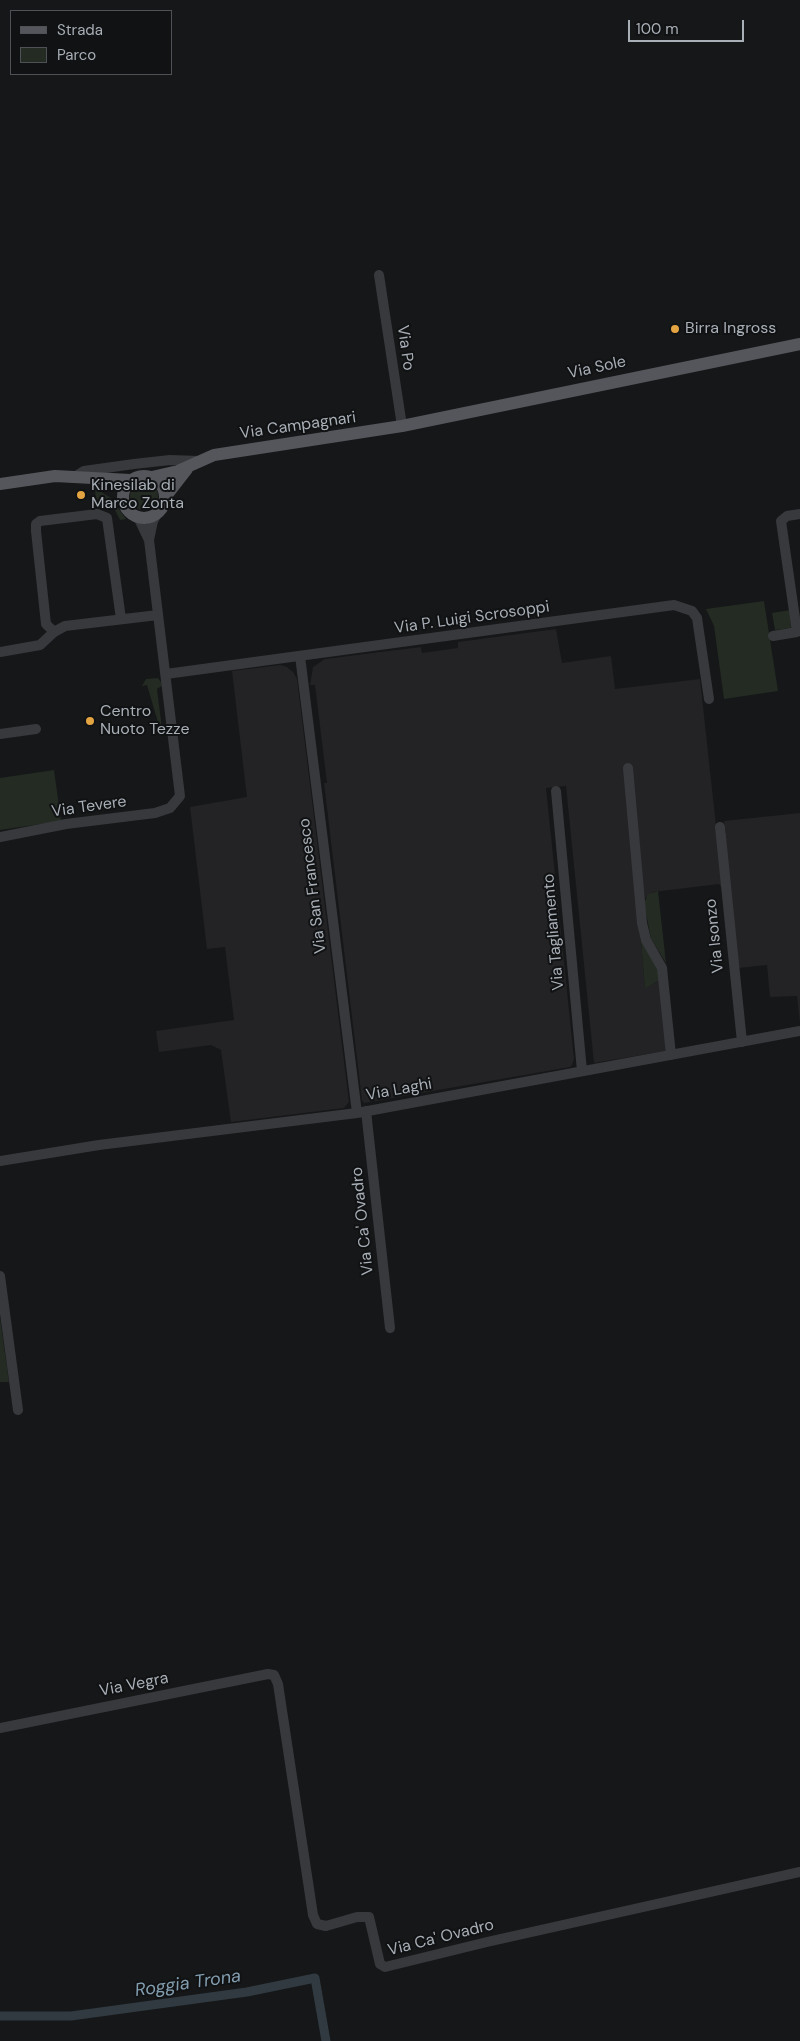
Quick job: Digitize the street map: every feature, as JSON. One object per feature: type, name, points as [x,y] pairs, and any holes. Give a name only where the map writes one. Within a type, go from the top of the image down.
[{"type":"main road","name":"Via Sole","points":[[402,426],[800,344]]},
{"type":"main road","name":"Via Campagnari","points":[[152,477],[221,454],[402,426]]},
{"type":"main road","points":[[166,496],[194,464]]},
{"type":"main road","name":"Via Campagnari","points":[[0,484],[55,476],[130,480]]},
{"type":"main road","points":[[141,476],[152,477],[162,484],[166,496],[165,503],[157,514],[144,518],[138,517],[126,509],[123,502],[124,490],[130,480],[141,476]]},
{"type":"main road","name":"Via Campagnari","points":[[93,479],[108,486],[123,502]]},
{"type":"street","name":"Via Po","points":[[379,275],[402,426]]},
{"type":"street","name":"Via Campagnari","points":[[76,476],[84,471],[143,463],[185,459],[194,464]]},
{"type":"street","points":[[54,632],[46,624],[36,532],[36,524],[40,521],[97,514],[107,518],[121,618]]},
{"type":"street","points":[[149,540],[153,521],[157,514]]},
{"type":"street","points":[[773,636],[797,632],[781,521],[787,516],[800,514]]},
{"type":"street","points":[[138,517],[149,540],[166,674]]},
{"type":"street","name":"Via P. Luigi Scrosoppi","points":[[166,674],[674,606],[692,611],[697,618],[709,699]]},
{"type":"street","points":[[0,652],[40,645],[54,632],[66,626],[158,614]]},
{"type":"street","name":"Via San Francesco","points":[[300,656],[361,1112]]},
{"type":"street","name":"Via Tevere","points":[[0,837],[66,824],[155,813],[170,808],[178,799],[180,786],[166,674]]},
{"type":"street","points":[[0,734],[36,729]]},
{"type":"street","points":[[628,768],[642,924],[646,940],[662,968],[671,1055]]},
{"type":"street","name":"Via Tagliamento","points":[[556,792],[582,1070]]},
{"type":"street","name":"Via Isonzo","points":[[720,827],[742,1042]]},
{"type":"street","name":"Via Laghi","points":[[0,1161],[99,1145],[361,1112],[800,1031]]},
{"type":"street","name":"Via Ca' Ovadro","points":[[361,1112],[390,1328]]},
{"type":"street","points":[[0,1276],[18,1410]]},
{"type":"street","name":"Via Vegra","points":[[0,1728],[268,1674],[274,1675]]},
{"type":"street","name":"Via Ca' Ovadro","points":[[274,1675],[278,1684],[313,1915],[317,1924],[326,1926],[357,1918],[369,1918],[380,1964],[385,1968],[487,1942],[800,1872]]},
{"type":"shaded area","points":[[556,629],[562,663],[611,656],[615,689],[700,679],[723,890],[719,884],[653,892],[645,898],[638,849],[637,894],[645,989],[661,979],[667,1047],[665,1051],[594,1063],[566,786],[546,788],[574,1059],[572,1065],[570,1067],[364,1103],[362,1100],[324,783],[327,783],[315,685],[310,685],[313,667],[325,659],[421,647],[422,653],[458,648],[458,642]]},
{"type":"shaded area","points":[[280,665],[287,667],[297,679],[349,1102],[344,1108],[231,1122],[221,1050],[211,1045],[159,1052],[156,1031],[234,1020],[225,947],[207,949],[190,807],[247,797],[232,671]]},
{"type":"shaded area","points":[[800,813],[800,1023],[797,996],[770,997],[767,965],[738,968],[724,821]]},
{"type":"green space","points":[[144,482],[154,486],[158,496],[154,506],[144,510],[134,506],[130,496],[134,486]]},
{"type":"green space","points":[[95,488],[111,498],[126,519],[120,520],[115,510],[108,504],[96,503]]},
{"type":"green space","points":[[764,601],[778,691],[724,699],[714,626],[706,609]]},
{"type":"green space","points":[[790,610],[791,628],[775,630],[772,613]]},
{"type":"green space","points":[[158,678],[163,685],[157,689],[162,729],[160,729],[147,685],[142,686],[146,679]]},
{"type":"green space","points":[[54,770],[61,821],[0,830],[0,778]]},
{"type":"green space","points":[[658,891],[666,963],[651,939],[644,903],[648,894]]},
{"type":"green space","points":[[640,930],[658,966],[661,979],[645,989]]},
{"type":"green space","points":[[0,1318],[9,1382],[0,1382]]},
{"type":"waterway","name":"Roggia Trona","points":[[0,2016],[71,2016],[247,1992],[315,1978],[326,2041]]},
{"type":"place","name":"Birra Ingross","points":[[675,329]]},
{"type":"place","name":"Kinesilab di Marco Zonta","points":[[81,495]]},
{"type":"place","name":"Centro Nuoto Tezze","points":[[90,721]]}]
